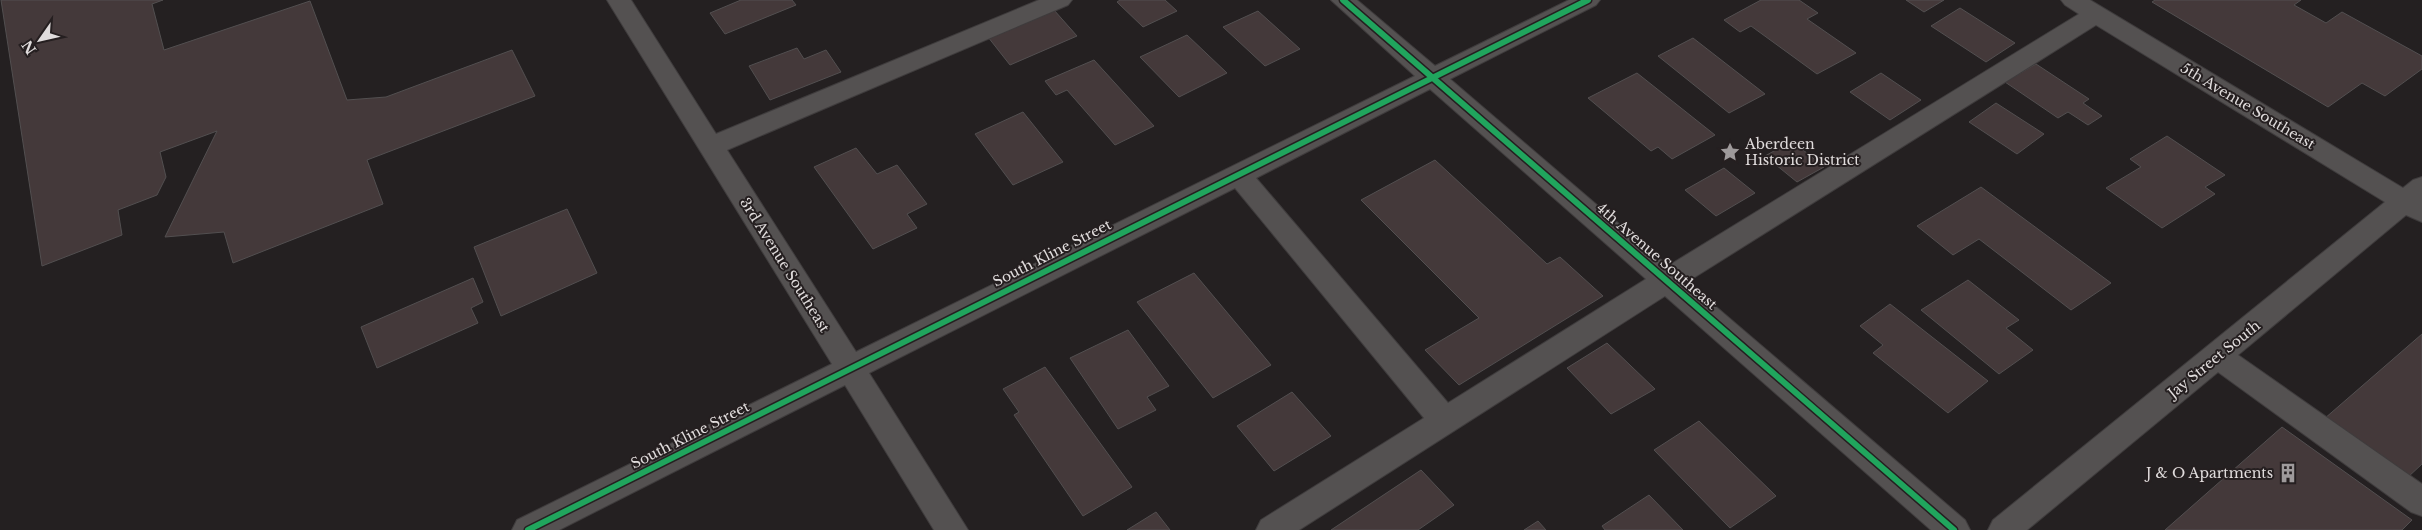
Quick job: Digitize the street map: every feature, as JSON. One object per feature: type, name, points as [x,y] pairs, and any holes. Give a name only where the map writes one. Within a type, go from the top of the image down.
[{"type":"street","name":"3rd Avenue Southeast","points":[[619,0],[952,530]]},
{"type":"street","points":[[710,147],[1060,0]]},
{"type":"street","name":"4th Avenue Southeast","points":[[1343,0],[1954,530]]},
{"type":"street","name":"South Kline Street","points":[[528,530],[1588,0]]},
{"type":"street","points":[[1272,530],[1666,281],[2085,7]]},
{"type":"street","name":"5th Avenue Southeast","points":[[2085,7],[2416,200]]},
{"type":"street","points":[[1238,174],[1445,421]]},
{"type":"street","name":"Jay Street South","points":[[2004,530],[2218,356],[2416,200]]},
{"type":"street","points":[[2218,356],[2422,502]]},
{"type":"building","points":[[1,0],[163,0],[152,4],[164,50],[310,1],[347,100],[386,97],[512,50],[535,96],[367,160],[383,204],[233,263],[224,232],[165,237],[217,131],[160,152],[166,177],[157,195],[118,210],[122,235],[42,266]]},
{"type":"building","points":[[741,0],[792,0],[796,5],[725,34],[710,13]]},
{"type":"building","points":[[1120,0],[1165,0],[1177,11],[1143,27],[1117,2]]},
{"type":"building","points":[[1761,0],[1799,0],[1818,13],[1807,19],[1856,53],[1817,74],[1751,26],[1740,32],[1724,20]]},
{"type":"building","points":[[1906,0],[1944,0],[1924,12]]},
{"type":"building","points":[[2155,0],[2301,0],[2294,5],[2326,23],[2342,12],[2422,56],[2422,69],[2385,96],[2362,83],[2328,107],[2152,2]]},
{"type":"building","points":[[1960,8],[2015,43],[1986,62],[1931,26]]},
{"type":"building","points":[[1054,10],[1077,36],[1010,65],[988,37]]},
{"type":"building","points":[[1258,11],[1300,49],[1265,66],[1223,27]]},
{"type":"building","points":[[1187,35],[1227,73],[1179,97],[1140,57]]},
{"type":"building","points":[[1693,38],[1765,94],[1729,113],[1658,56]]},
{"type":"building","points":[[797,48],[804,59],[826,50],[841,72],[770,100],[749,66]]},
{"type":"building","points":[[1094,60],[1154,126],[1115,145],[1067,90],[1056,95],[1045,81]]},
{"type":"building","points":[[2036,64],[2089,99],[2083,103],[2102,116],[2088,125],[2068,112],[2058,118],[2005,82]]},
{"type":"building","points":[[1637,73],[1715,135],[1672,159],[1658,147],[1651,151],[1588,98]]},
{"type":"building","points":[[1881,73],[1921,100],[1890,120],[1850,92]]},
{"type":"building","points":[[1996,103],[2044,134],[2017,154],[1969,122]]},
{"type":"building","points":[[1023,112],[1063,162],[1013,185],[975,134]]},
{"type":"building","points":[[2167,136],[2225,175],[2205,187],[2215,194],[2162,228],[2106,188],[2141,167],[2130,159]]},
{"type":"building","points":[[1792,141],[1824,167],[1797,182],[1765,156]]},
{"type":"building","points":[[856,148],[877,174],[897,165],[927,204],[907,214],[917,228],[873,249],[814,167]]},
{"type":"building","points":[[1435,160],[1547,264],[1560,257],[1603,296],[1459,385],[1425,350],[1479,318],[1361,200]]},
{"type":"building","points":[[1724,168],[1755,193],[1716,216],[1685,190]]},
{"type":"building","points":[[1981,187],[2111,283],[2071,310],[1979,239],[1953,255],[1917,226]]},
{"type":"building","points":[[567,209],[597,273],[501,316],[474,247]]},
{"type":"building","points":[[1194,273],[1271,365],[1213,398],[1137,302]]},
{"type":"building","points":[[473,278],[483,302],[471,308],[478,323],[377,368],[361,327]]},
{"type":"building","points":[[1968,280],[2019,320],[2006,328],[2033,350],[1999,374],[1921,310]]},
{"type":"building","points":[[1890,304],[1988,381],[1948,413],[1873,353],[1883,345],[1860,326]]},
{"type":"building","points":[[1128,330],[1169,386],[1147,397],[1156,410],[1118,429],[1070,358]]},
{"type":"building","points":[[2422,334],[2422,464],[2407,478],[2324,419]]},
{"type":"building","points":[[1607,343],[1655,389],[1611,414],[1567,368]]},
{"type":"building","points":[[1045,367],[1132,487],[1083,516],[1014,415],[1019,412],[1003,389]]},
{"type":"building","points":[[1292,392],[1331,436],[1274,471],[1237,426]]},
{"type":"building","points":[[1699,421],[1776,496],[1730,528],[1654,450]]},
{"type":"building","name":"J & O Apartments","points":[[2282,427],[2412,520],[2402,530],[2165,530]]},
{"type":"building","points":[[1421,470],[1454,505],[1418,530],[1331,530]]},
{"type":"building","points":[[1649,495],[1683,530],[1605,530],[1602,526]]},
{"type":"building","points":[[1156,512],[1170,530],[1127,530]]},
{"type":"building","points":[[1538,521],[1546,530],[1524,530]]},
{"type":"cycle path","points":[[1343,0],[1954,530]]},
{"type":"cycle path","points":[[528,530],[1588,0]]},
{"type":"place","name":"Aberdeen Historic District","points":[[1730,152]]},
{"type":"place","name":"J & O Apartments","points":[[2288,473]]}]
